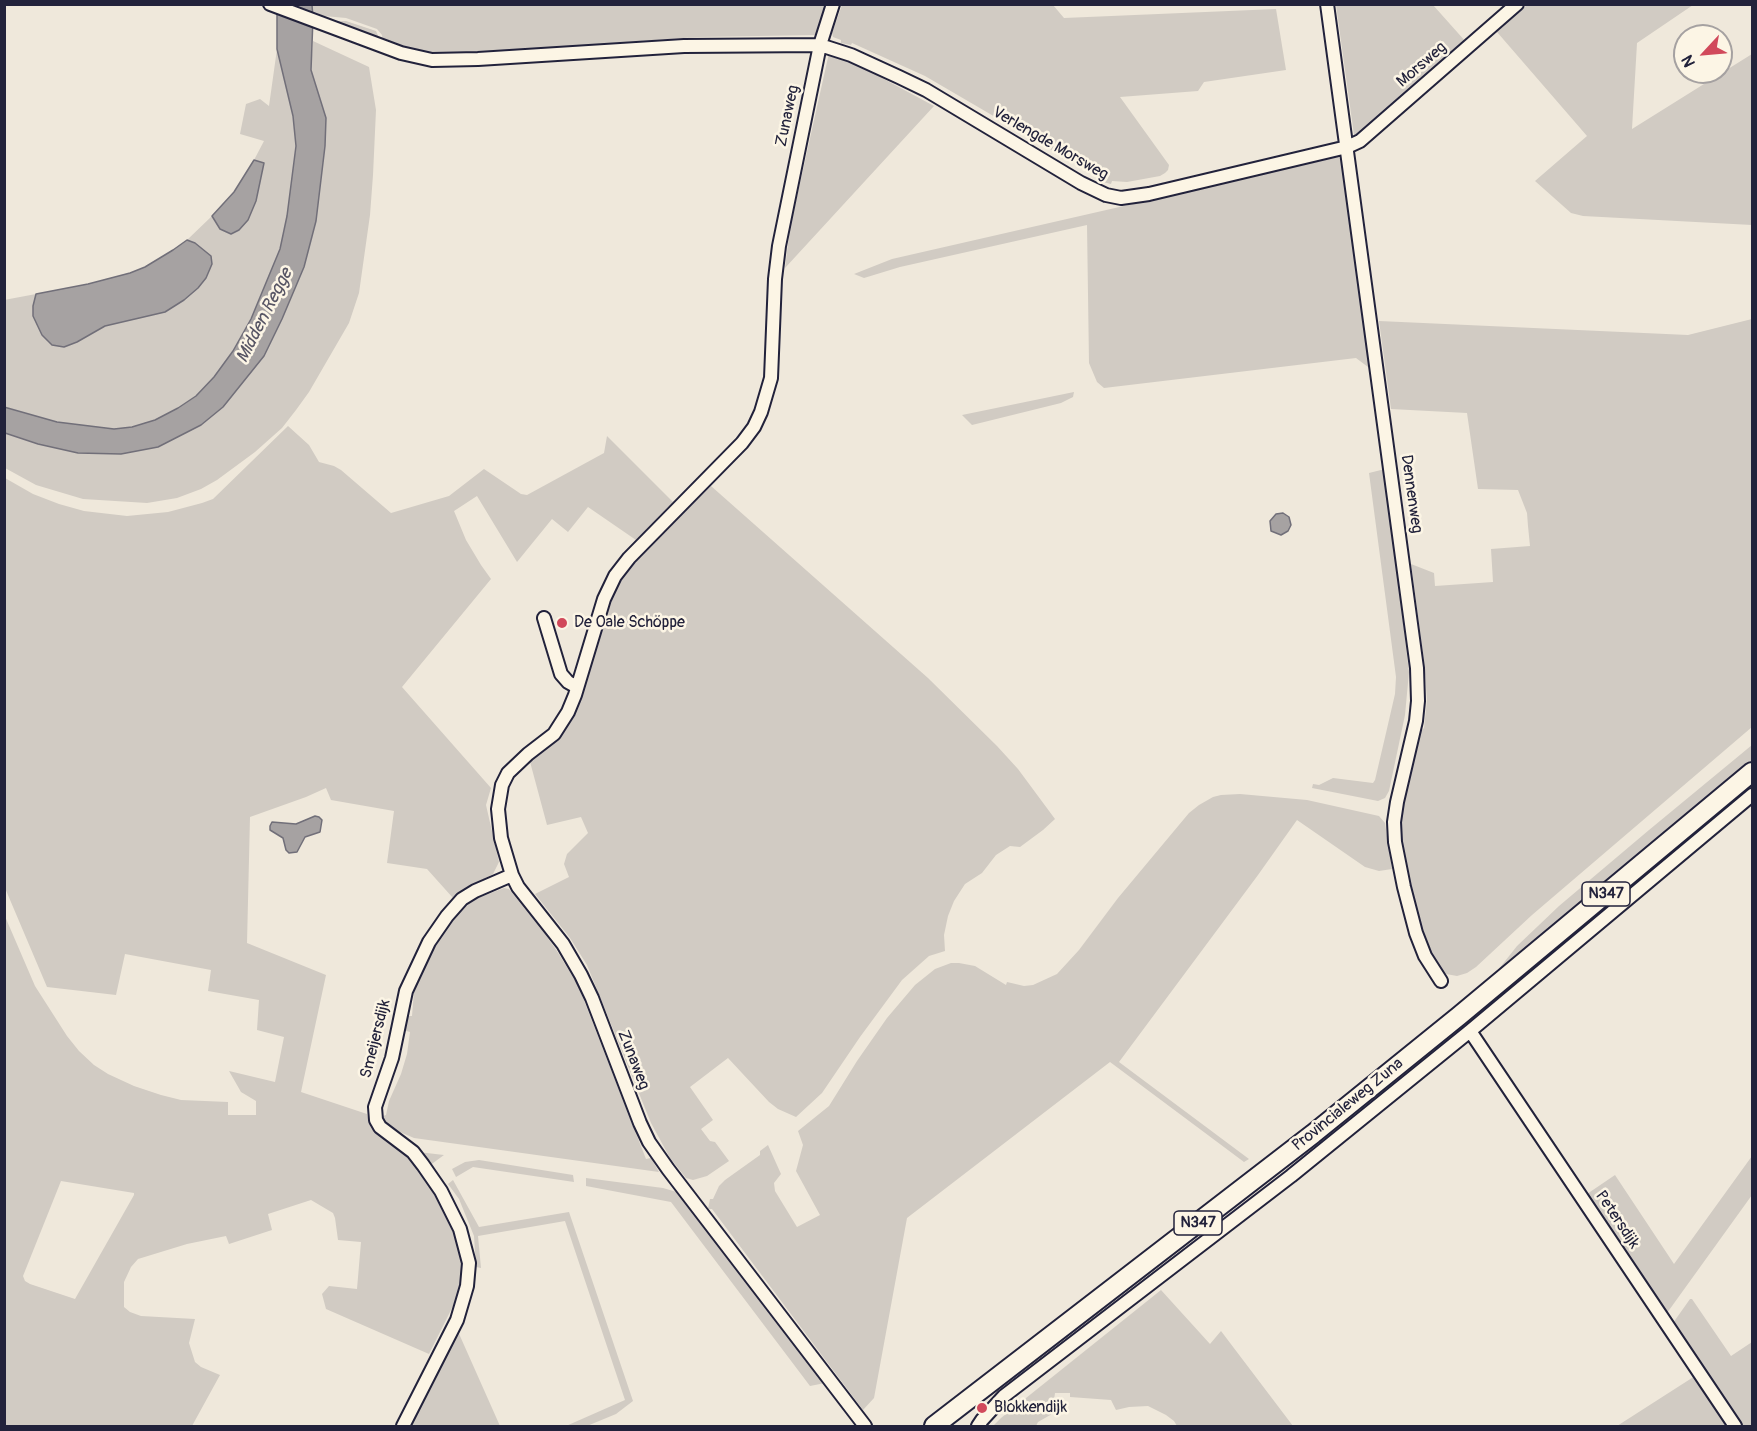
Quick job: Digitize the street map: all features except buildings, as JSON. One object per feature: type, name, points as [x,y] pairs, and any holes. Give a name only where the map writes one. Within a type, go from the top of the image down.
[{"type":"main road","name":"Provincialeweg Zuna","points":[[934,1426],[1313,1134],[1752,772]]},
{"type":"street","name":"Zunaweg","points":[[834,4],[820,45],[779,246],[775,279],[771,378],[761,412],[754,427],[742,443],[629,558],[615,576],[604,599],[570,707],[557,730],[515,764],[506,776],[499,802],[499,818],[501,838],[512,875],[518,887],[563,944],[581,975],[640,1123],[654,1149],[865,1426]]},
{"type":"street","name":"Dennenweg","points":[[1328,4],[1418,674],[1416,721],[1397,802],[1395,842],[1416,933],[1425,956],[1441,981]]},
{"type":"street","name":"Morsweg","points":[[1347,147],[1365,138],[1516,4]]},
{"type":"street","points":[[270,5],[401,53],[426,59],[478,59],[684,46],[820,45]]},
{"type":"street","name":"Verlengde Morsweg","points":[[820,45],[851,55],[900,76],[1081,183],[1098,192],[1113,196],[1128,198],[1141,196],[1347,147]]},
{"type":"street","points":[[544,618],[561,674],[577,687]]},
{"type":"street","name":"Provincialeweg Zuna","points":[[978,1426],[1004,1396],[1292,1176],[1470,1031],[1752,795]]},
{"type":"street","name":"Smeijersdijk","points":[[403,1426],[457,1320],[466,1286],[469,1263],[460,1229],[446,1200],[418,1158],[380,1127],[376,1120],[375,1107],[390,1065],[406,991],[429,942],[462,899],[512,875]]},
{"type":"street","name":"Petersdijk","points":[[1470,1031],[1735,1426]]},
{"type":"shaded area","points":[[312,5],[829,5],[817,35],[698,37],[475,56],[427,55],[383,42],[382,35],[377,29],[346,18],[324,16],[312,11]]},
{"type":"shaded area","points":[[842,5],[1053,5],[1064,18],[1276,9],[1286,70],[1204,82],[1198,91],[1120,97],[1169,165],[1168,170],[1160,176],[1127,182],[1112,181],[1111,184],[1103,182],[925,76],[852,43],[851,45],[841,43],[841,40],[833,37],[832,33]]},
{"type":"shaded area","points":[[1336,5],[1433,5],[1466,42],[1362,133],[1354,135]]},
{"type":"shaded area","points":[[1527,5],[1693,5],[1637,43],[1632,129],[1704,84],[1733,84],[1733,66],[1752,54],[1752,225],[1583,216],[1571,213],[1535,181],[1587,136],[1497,32]]},
{"type":"shaded area","points":[[329,21],[346,21],[376,31],[379,38],[378,40]]},
{"type":"shaded area","points":[[313,41],[369,67],[376,110],[370,215],[359,293],[349,323],[309,392],[282,428],[255,452],[217,480],[177,498],[147,503],[83,499],[36,485],[5,468],[5,433],[38,444],[121,454],[158,447],[201,425],[264,356],[304,267],[326,118],[311,70]]},
{"type":"shaded area","points":[[277,49],[293,116],[296,146],[287,216],[280,249],[251,319],[233,351],[214,377],[196,396],[177,408],[155,420],[132,427],[114,429],[57,422],[5,407],[4,300],[36,294],[33,306],[105,326],[119,322],[195,243],[187,240],[212,216],[220,229],[264,163],[254,160],[264,141],[240,134],[246,104],[260,99],[269,106]]},
{"type":"shaded area","points":[[829,53],[845,58],[934,106],[785,268],[790,228]]},
{"type":"shaded area","points":[[1338,157],[1344,160],[1372,370],[1356,358],[1104,388],[1097,382],[1089,363],[1087,225],[900,267],[864,278],[854,274],[892,259]]},
{"type":"shaded area","points":[[1752,319],[1752,727],[1532,915],[1476,967],[1457,976],[1446,974],[1442,971],[1423,937],[1399,829],[1399,816],[1418,734],[1424,728],[1427,700],[1411,564],[1434,573],[1435,586],[1493,582],[1491,549],[1530,546],[1527,513],[1518,490],[1478,489],[1467,413],[1391,409],[1379,321],[1688,335]]},
{"type":"shaded area","points":[[1074,392],[1073,397],[1061,403],[972,425],[962,415]]},
{"type":"shaded area","points":[[288,426],[309,445],[319,462],[341,470],[391,513],[449,496],[484,469],[521,494],[527,495],[604,453],[607,436],[673,502],[636,540],[588,507],[568,532],[552,519],[517,562],[477,496],[454,511],[466,540],[491,579],[402,687],[491,788],[486,805],[499,862],[493,874],[453,898],[427,869],[387,863],[394,811],[331,800],[326,788],[250,817],[247,943],[326,975],[301,1092],[367,1114],[371,1128],[418,1165],[450,1216],[466,1255],[461,1290],[429,1354],[326,1309],[322,1294],[329,1286],[357,1289],[361,1242],[338,1240],[333,1213],[311,1200],[268,1214],[272,1230],[229,1244],[226,1236],[187,1244],[138,1259],[131,1267],[124,1282],[124,1307],[141,1316],[195,1319],[189,1343],[195,1362],[220,1375],[192,1426],[5,1426],[4,914],[35,986],[67,1036],[94,1065],[134,1086],[181,1100],[228,1102],[228,1115],[256,1115],[256,1101],[241,1092],[229,1071],[275,1082],[284,1037],[257,1030],[259,1000],[208,991],[211,970],[125,954],[116,995],[47,987],[5,888],[5,478],[33,494],[59,504],[84,511],[127,516],[168,512],[213,499]],"holes":[[[61,1181],[134,1193],[75,1299],[25,1281],[23,1276]]]},
{"type":"shaded area","points":[[1385,469],[1409,672],[1405,715],[1389,791],[1385,798],[1378,801],[1312,788],[1313,784],[1319,785],[1333,778],[1373,783],[1395,694],[1396,677],[1369,473]]},
{"type":"shaded area","points":[[711,486],[928,678],[1018,769],[1055,819],[1020,847],[1010,846],[996,855],[982,873],[965,884],[948,916],[944,935],[945,951],[929,956],[902,980],[822,1093],[796,1117],[769,1102],[728,1058],[690,1087],[713,1120],[701,1129],[710,1141],[715,1142],[729,1161],[707,1176],[693,1180],[686,1178],[670,1158],[651,1123],[587,965],[570,938],[535,894],[569,877],[564,864],[567,854],[588,833],[581,817],[547,825],[529,758],[579,698],[609,603],[625,572]]},
{"type":"shaded area","points":[[1752,745],[1752,760],[1494,975],[1517,946],[1559,906]]},
{"type":"shaded area","points":[[1240,794],[1307,800],[1379,816],[1385,823],[1392,869],[1379,871],[1365,867],[1297,820],[1119,1062],[1249,1159],[1244,1162],[1110,1062],[907,1218],[874,1398],[863,1410],[712,1209],[708,1209],[710,1199],[713,1199],[719,1186],[725,1180],[760,1155],[760,1151],[768,1145],[781,1174],[774,1183],[775,1191],[797,1227],[820,1215],[796,1171],[803,1145],[798,1131],[829,1106],[887,1018],[915,985],[935,969],[951,963],[975,966],[1006,985],[1007,982],[1024,986],[1033,985],[1057,974],[1189,813],[1213,797]]},
{"type":"shaded area","points":[[504,888],[509,889],[545,934],[578,985],[646,1159],[651,1158],[659,1172],[414,1138],[389,1125],[385,1127],[380,1117],[386,1115],[407,1054],[410,1032],[403,1030],[406,1016],[412,1016],[414,992],[421,972],[441,936],[461,911],[480,897]]},
{"type":"shaded area","points":[[418,1152],[444,1155],[429,1166]]},
{"type":"shaded area","points":[[1752,1156],[1752,1195],[1667,1313],[1587,1194],[1615,1175],[1674,1264]]},
{"type":"shaded area","points":[[479,1160],[573,1175],[574,1182],[473,1167],[456,1177],[452,1169],[465,1162]]},
{"type":"shaded area","points":[[586,1178],[663,1188],[680,1193],[825,1383],[810,1386],[671,1202],[586,1186]]},
{"type":"shaded area","points":[[453,1180],[479,1227],[569,1212],[633,1401],[616,1414],[587,1426],[566,1426],[625,1400],[565,1221],[478,1236],[481,1268],[476,1267],[474,1236],[459,1199],[448,1184]]},
{"type":"shaded area","points":[[1161,1290],[1210,1344],[1221,1331],[1293,1426],[1177,1426],[1166,1415],[1148,1406],[1116,1410],[1111,1400],[1070,1397],[1070,1393],[1055,1393],[1052,1414],[1038,1422],[1036,1426],[993,1426],[1001,1418]]},
{"type":"shaded area","points":[[1690,1299],[1731,1356],[1752,1342],[1752,1426],[1742,1426],[1673,1323]]},
{"type":"shaded area","points":[[456,1327],[500,1426],[408,1426]]},
{"type":"shaded area","points":[[1695,1376],[1728,1426],[1617,1426]]},
{"type":"water","name":"Midden Regge","points":[[277,5],[312,5],[311,70],[326,118],[325,146],[316,221],[304,267],[264,356],[223,407],[201,425],[158,447],[121,454],[78,453],[38,444],[5,433],[4,407],[57,422],[114,429],[132,427],[155,420],[196,396],[214,377],[233,351],[251,319],[280,249],[287,216],[296,146],[293,116],[277,49]]},
{"type":"water","points":[[254,160],[264,163],[256,201],[248,220],[239,230],[231,234],[220,229],[212,216],[234,192]]},
{"type":"water","points":[[187,240],[195,243],[211,256],[212,264],[206,278],[184,300],[165,312],[105,326],[64,347],[52,345],[42,335],[33,316],[36,294],[130,273],[145,267]]},
{"type":"water","points":[[1283,513],[1289,517],[1291,525],[1288,531],[1281,535],[1271,531],[1270,521],[1276,514]]},
{"type":"water","points":[[315,816],[322,820],[320,832],[305,837],[297,852],[289,853],[283,838],[270,830],[272,822],[296,824]]},
{"type":"place","name":"De Oale Schöppe","points":[[562,623]]},
{"type":"place","name":"Blokkendijk","points":[[982,1408]]}]
